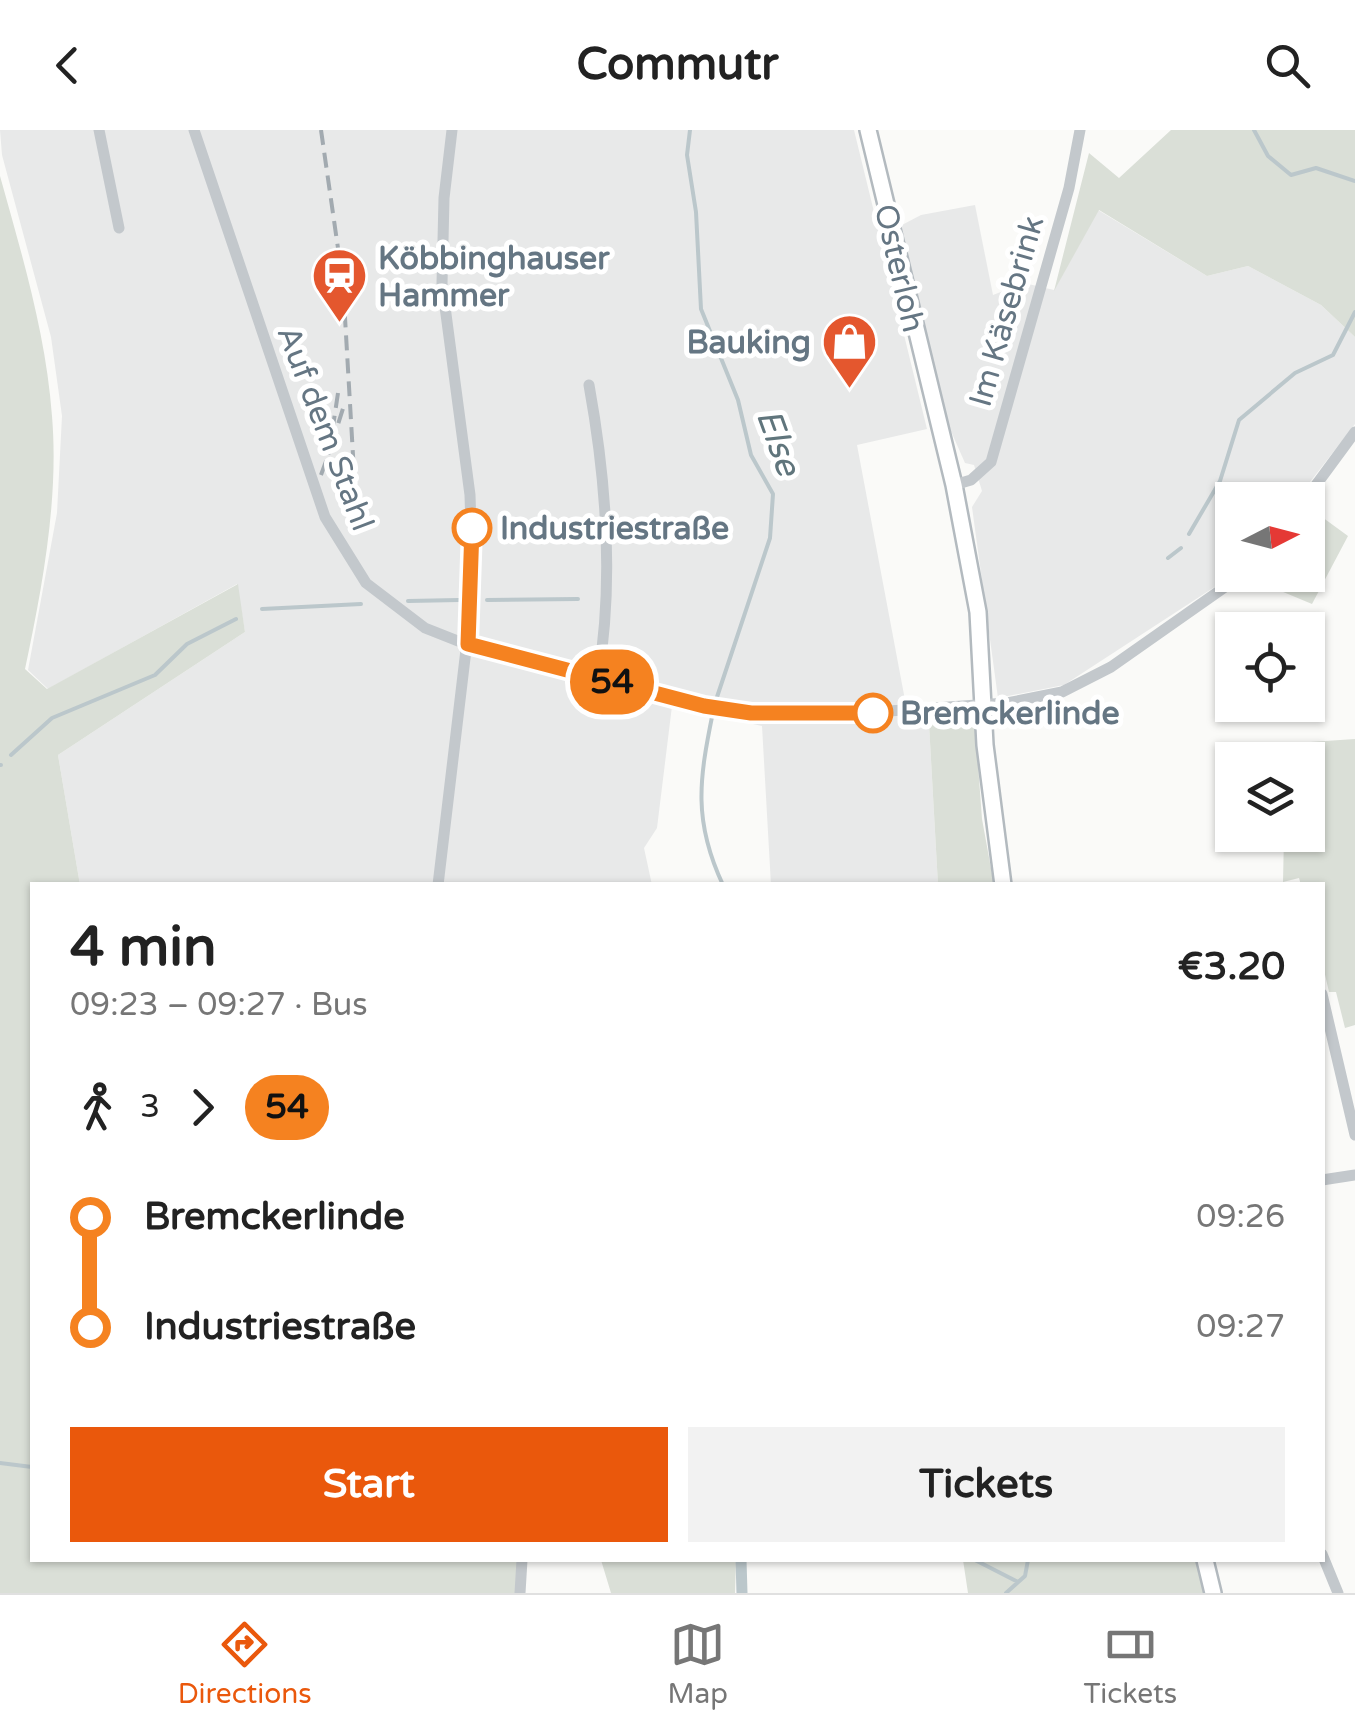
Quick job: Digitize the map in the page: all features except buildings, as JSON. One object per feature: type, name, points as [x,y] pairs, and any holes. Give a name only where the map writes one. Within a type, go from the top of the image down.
[{"type":"main road","name":"Osterloh","points":[[868,130],[954,485],[978,612],[983,703],[1003,882]]},
{"type":"main road","points":[[1205,1562],[1212,1593]]},
{"type":"street","points":[[99,130],[119,228]]},
{"type":"street","name":"Auf dem Stahl","points":[[194,130],[302,454],[337,542],[380,598],[426,628],[468,644],[704,706],[819,715],[1041,698],[1089,680],[1217,592]]},
{"type":"street","points":[[438,882],[473,591],[470,495],[442,284],[444,198],[452,130]]},
{"type":"street","name":"Im Käsebrink","points":[[954,485],[972,480],[990,462],[1069,188],[1080,130]]},
{"type":"street","points":[[589,385],[604,468],[604,642],[598,677]]},
{"type":"street","points":[[1318,482],[1355,432]]},
{"type":"street","points":[[1325,1007],[1355,1134]]},
{"type":"street","points":[[1325,1179],[1355,1174]]},
{"type":"street","points":[[1325,1561],[1338,1593]]},
{"type":"street","points":[[520,1593],[522,1562]]},
{"type":"shaded area","points":[[0,130],[854,130],[927,429],[857,445],[905,700],[929,724],[938,882],[771,882],[762,726],[672,706],[657,828],[644,848],[651,882],[79,882],[58,755],[245,632],[237,584],[48,689],[28,670],[57,513],[62,416],[51,337],[2,155]]},
{"type":"shaded area","points":[[1171,130],[1355,130],[1355,337],[1321,305],[1248,266],[1207,276],[1099,210],[1054,291],[1089,153],[1119,178]]},
{"type":"shaded area","points":[[0,176],[39,325],[54,447],[43,576],[25,669],[47,689],[238,584],[245,632],[58,755],[79,882],[30,882],[30,1562],[517,1562],[517,1593],[0,1593]]},
{"type":"shaded area","points":[[975,205],[993,295],[1024,283],[1054,290],[1098,210],[1207,276],[1248,266],[1321,305],[1355,337],[1355,424],[1310,482],[1215,482],[1215,587],[1064,685],[998,698],[972,507],[982,491],[974,465],[965,463],[939,404],[900,226],[921,215]]},
{"type":"shaded area","points":[[1325,519],[1348,536],[1325,579]]},
{"type":"shaded area","points":[[1283,592],[1318,592],[1312,604]]},
{"type":"shaded area","points":[[929,724],[975,724],[982,819],[993,882],[938,882]]},
{"type":"shaded area","points":[[1355,739],[1355,1025],[1345,1028],[1336,992],[1329,992],[1325,975],[1325,882],[1300,882],[1299,878],[1283,882],[1284,852],[1325,852],[1325,742],[1310,742]]},
{"type":"shaded area","points":[[602,1562],[736,1562],[735,1593],[611,1593]]},
{"type":"shaded area","points":[[963,1562],[1200,1562],[1208,1593],[968,1593]]},
{"type":"waterway","name":"Else","points":[[690,130],[687,155],[696,212],[701,309],[738,400],[751,455],[773,494],[770,538],[715,703]]},
{"type":"waterway","points":[[1254,130],[1268,156],[1291,175],[1316,168],[1355,181]]},
{"type":"waterway","points":[[1189,534],[1220,481],[1239,420],[1295,373],[1333,355],[1355,312]]},
{"type":"waterway","points":[[1168,558],[1181,548]]},
{"type":"waterway","points":[[487,600],[578,599]]},
{"type":"waterway","points":[[408,601],[459,600]]},
{"type":"waterway","points":[[262,609],[361,604]]},
{"type":"waterway","points":[[11,755],[52,718],[155,675],[187,644],[236,619]]},
{"type":"waterway","name":"Else","points":[[713,712],[701,800],[707,841],[722,882]]},
{"type":"waterway","points":[[0,1463],[30,1467]]},
{"type":"waterway","points":[[741,1562],[742,1593]]},
{"type":"waterway","points":[[979,1562],[1018,1582]]},
{"type":"waterway","name":"Else","points":[[1006,1593],[1025,1576],[1028,1562]]},
{"type":"railway","points":[[321,130],[343,283],[357,524]]},
{"type":"railway","points":[[338,393],[329,453],[345,402]]},
{"type":"railway","points":[[321,475],[329,453]]},
{"type":"bus line","name":"54","points":[[472,528],[473,591],[468,644],[704,706],[751,713],[873,713]]},
{"type":"place","name":"Köbbinghauser Hammer","points":[[339,325]]},
{"type":"place","name":"Bauking","points":[[850,391]]},
{"type":"place","name":"Industriestraße","points":[[472,528]]},
{"type":"place","name":"Bremckerlinde","points":[[873,713]]}]
